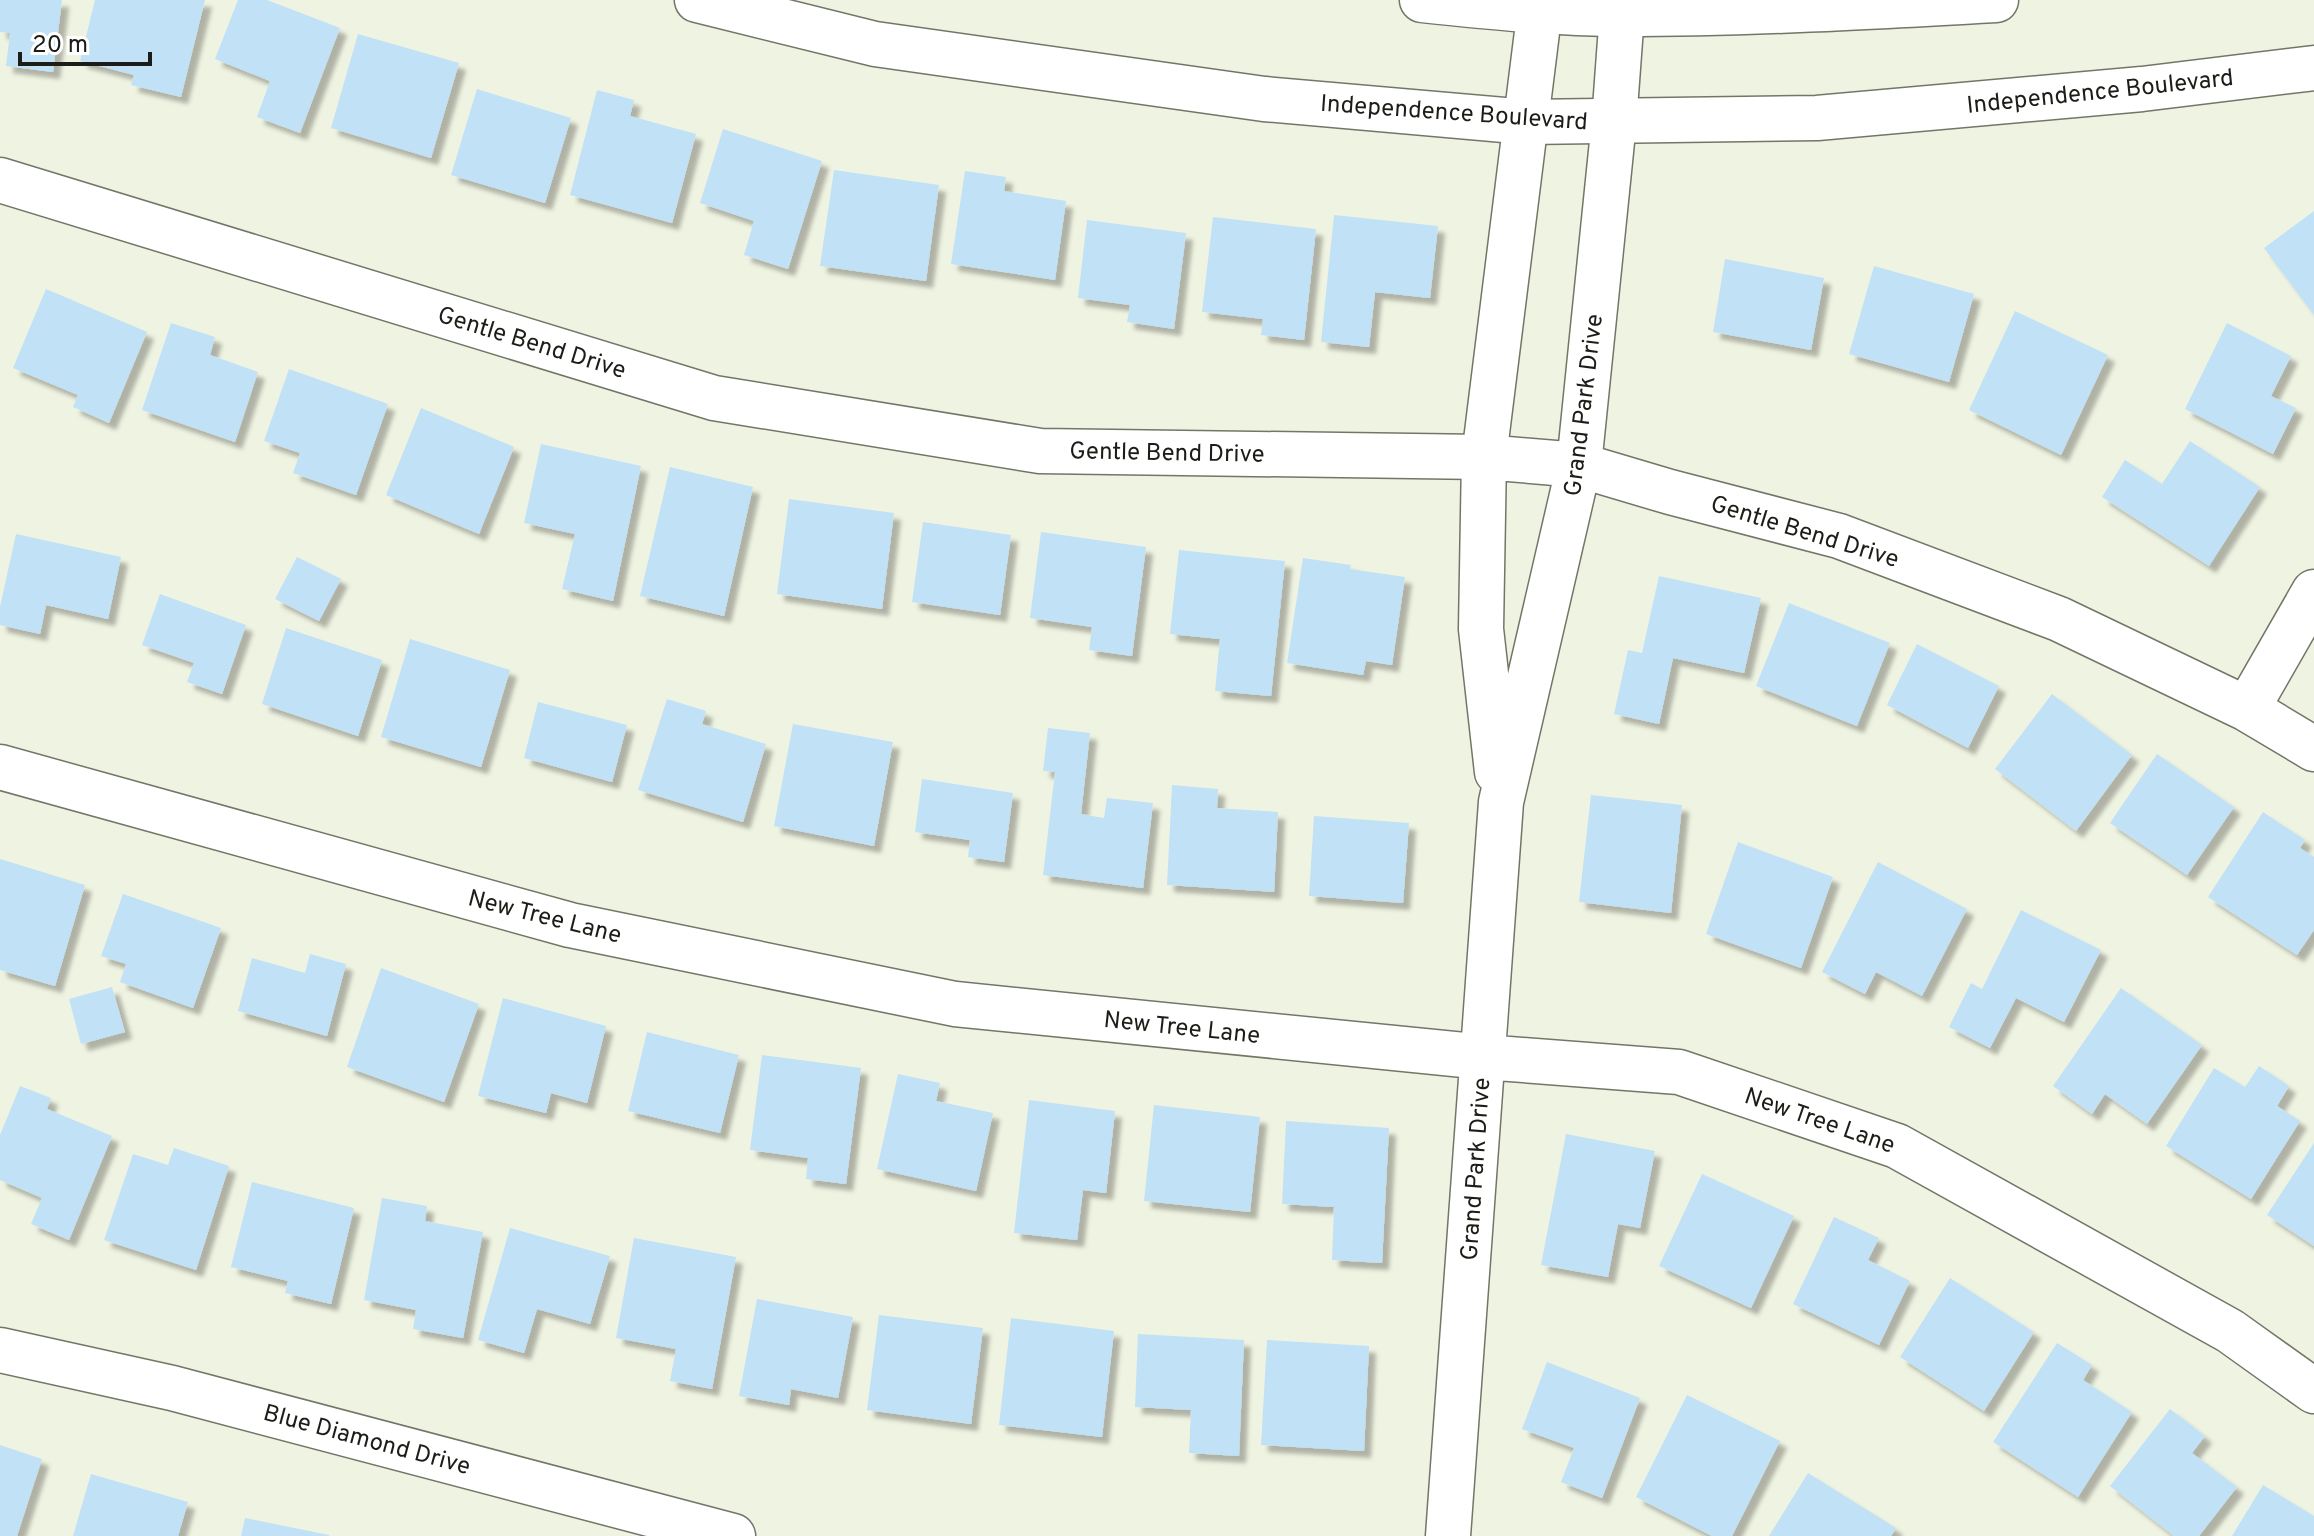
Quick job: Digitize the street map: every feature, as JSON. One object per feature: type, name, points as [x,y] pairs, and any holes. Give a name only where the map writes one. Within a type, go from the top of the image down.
[{"type":"street","name":"Independence Boulevard","points":[[697,0],[875,44],[1264,99],[1527,122],[1817,118],[2142,89],[2314,68]]},
{"type":"street","points":[[1422,0],[1622,7],[1870,8],[1996,0]]},
{"type":"street","name":"Grand Park Drive","points":[[1501,802],[1481,629],[1484,457],[1540,5]]},
{"type":"street","name":"Grand Park Drive","points":[[1448,1536],[1501,802],[1579,465],[1614,122],[1622,7]]},
{"type":"street","name":"Gentle Bend Drive","points":[[0,180],[714,398],[1040,451],[1484,457],[1579,465],[1839,536],[2059,619],[2247,709],[2314,749]]},
{"type":"street","points":[[2247,709],[2314,592]]},
{"type":"street","name":"New Tree Lane","points":[[0,767],[570,925],[955,1004],[1484,1057],[1679,1072],[1897,1146],[2230,1331],[2314,1391]]},
{"type":"street","name":"Blue Diamond Drive","points":[[0,1350],[172,1388],[733,1536]]},
{"type":"building","points":[[0,0],[62,0],[53,72],[6,66],[10,33],[0,32]]},
{"type":"building","points":[[95,0],[205,0],[181,97],[131,85],[134,75],[80,61]]},
{"type":"building","points":[[238,0],[267,0],[340,28],[300,133],[257,117],[270,81],[215,59]]},
{"type":"building","points":[[358,34],[459,63],[431,158],[331,128]]},
{"type":"building","points":[[477,89],[571,118],[545,203],[451,175]]},
{"type":"building","points":[[597,90],[634,100],[630,116],[696,134],[672,223],[570,195]]},
{"type":"building","points":[[723,129],[822,161],[788,269],[744,255],[754,221],[700,203]]},
{"type":"building","points":[[834,170],[939,185],[926,281],[820,266]]},
{"type":"building","points":[[965,171],[1006,177],[1004,191],[1066,201],[1055,280],[951,264]]},
{"type":"building","points":[[2314,211],[2314,315],[2264,248]]},
{"type":"building","points":[[1334,215],[1438,226],[1430,298],[1375,292],[1369,347],[1321,342]]},
{"type":"building","points":[[1213,217],[1316,229],[1304,340],[1261,335],[1263,319],[1202,312]]},
{"type":"building","points":[[1087,220],[1186,233],[1174,329],[1127,322],[1130,305],[1078,298]]},
{"type":"building","points":[[1725,259],[1824,278],[1811,350],[1713,332]]},
{"type":"building","points":[[1874,266],[1974,294],[1949,382],[1849,354]]},
{"type":"building","points":[[46,289],[147,332],[109,423],[73,407],[78,395],[13,368]]},
{"type":"building","points":[[2015,311],[2108,355],[2061,455],[1969,410]]},
{"type":"building","points":[[171,323],[215,337],[210,355],[258,372],[235,442],[142,410]]},
{"type":"building","points":[[2227,323],[2291,356],[2271,396],[2296,408],[2273,454],[2185,409]]},
{"type":"building","points":[[289,369],[388,404],[356,495],[293,473],[300,453],[264,441]]},
{"type":"building","points":[[421,408],[514,447],[479,534],[386,495]]},
{"type":"building","points":[[2190,441],[2260,487],[2209,566],[2102,497],[2125,460],[2162,484]]},
{"type":"building","points":[[541,444],[641,466],[613,601],[562,589],[575,534],[524,523]]},
{"type":"building","points":[[670,467],[753,487],[724,616],[640,596]]},
{"type":"building","points":[[789,499],[894,513],[882,609],[777,594]]},
{"type":"building","points":[[923,522],[1011,535],[1000,615],[912,602]]},
{"type":"building","points":[[1041,532],[1146,547],[1132,656],[1089,650],[1092,627],[1030,618]]},
{"type":"building","points":[[16,534],[121,557],[108,619],[46,605],[40,634],[0,625],[0,607]]},
{"type":"building","points":[[1179,550],[1285,561],[1271,696],[1215,691],[1220,639],[1170,634]]},
{"type":"building","points":[[297,557],[341,579],[319,621],[275,599]]},
{"type":"building","points":[[1303,558],[1405,577],[1392,665],[1366,661],[1363,675],[1287,663]]},
{"type":"building","points":[[1659,576],[1761,598],[1744,673],[1673,658],[1659,724],[1614,714],[1628,650],[1642,653]]},
{"type":"building","points":[[160,594],[246,625],[222,694],[187,682],[194,663],[142,645]]},
{"type":"building","points":[[1789,603],[1890,643],[1857,726],[1756,686]]},
{"type":"building","points":[[286,628],[382,660],[358,736],[262,704]]},
{"type":"building","points":[[410,639],[510,670],[481,767],[381,737]]},
{"type":"building","points":[[1917,644],[1999,686],[1968,748],[1887,705]]},
{"type":"building","points":[[2052,694],[2132,755],[2076,831],[1995,769]]},
{"type":"building","points":[[667,699],[706,711],[702,724],[766,744],[743,822],[638,790]]},
{"type":"building","points":[[538,702],[627,725],[612,782],[524,758]]},
{"type":"building","points":[[793,724],[893,742],[874,846],[774,826]]},
{"type":"building","points":[[1048,728],[1090,733],[1081,814],[1104,818],[1107,798],[1153,803],[1143,888],[1043,875],[1055,772],[1043,771]]},
{"type":"building","points":[[2157,754],[2234,807],[2187,875],[2110,823]]},
{"type":"building","points":[[922,779],[1013,793],[1004,862],[968,857],[970,840],[915,832]]},
{"type":"building","points":[[1172,785],[1218,789],[1217,808],[1278,812],[1274,892],[1167,885]]},
{"type":"building","points":[[1591,795],[1682,805],[1671,913],[1579,902]]},
{"type":"building","points":[[2263,812],[2305,840],[2300,848],[2314,857],[2314,930],[2297,955],[2208,897]]},
{"type":"building","points":[[1314,816],[1409,823],[1403,903],[1309,896]]},
{"type":"building","points":[[1738,842],[1833,877],[1801,968],[1706,934]]},
{"type":"building","points":[[0,859],[85,885],[55,986],[0,970]]},
{"type":"building","points":[[1878,862],[1967,909],[1922,996],[1876,972],[1865,994],[1822,972]]},
{"type":"building","points":[[123,894],[221,928],[193,1008],[120,982],[126,964],[101,956]]},
{"type":"building","points":[[2021,910],[2101,950],[2064,1022],[2016,998],[1990,1048],[1949,1027],[1971,983],[1982,989]]},
{"type":"building","points":[[310,954],[346,964],[327,1036],[238,1011],[252,958],[305,973]]},
{"type":"building","points":[[381,968],[479,1004],[444,1102],[347,1067]]},
{"type":"building","points":[[112,987],[125,1032],[81,1044],[69,999]]},
{"type":"building","points":[[2121,988],[2202,1045],[2147,1124],[2105,1094],[2092,1114],[2053,1086]]},
{"type":"building","points":[[503,998],[606,1026],[587,1103],[551,1093],[546,1113],[478,1096]]},
{"type":"building","points":[[647,1032],[739,1055],[720,1133],[628,1111]]},
{"type":"building","points":[[762,1055],[861,1068],[846,1184],[806,1179],[808,1158],[750,1150]]},
{"type":"building","points":[[2259,1066],[2289,1086],[2277,1106],[2300,1121],[2251,1199],[2166,1146],[2214,1068],[2245,1087]]},
{"type":"building","points":[[898,1074],[940,1083],[936,1101],[993,1113],[976,1191],[877,1169]]},
{"type":"building","points":[[20,1086],[51,1098],[47,1109],[112,1136],[69,1240],[31,1224],[42,1198],[0,1180],[0,1135]]},
{"type":"building","points":[[1029,1100],[1115,1111],[1106,1193],[1083,1190],[1077,1240],[1014,1233]]},
{"type":"building","points":[[1154,1105],[1260,1117],[1250,1212],[1144,1201]]},
{"type":"building","points":[[1286,1121],[1389,1128],[1382,1263],[1332,1260],[1334,1207],[1282,1204]]},
{"type":"building","points":[[1566,1134],[1655,1151],[1640,1228],[1618,1224],[1608,1277],[1541,1265]]},
{"type":"building","points":[[2314,1143],[2314,1246],[2267,1215]]},
{"type":"building","points":[[174,1148],[229,1166],[196,1270],[104,1240],[133,1154],[168,1165]]},
{"type":"building","points":[[1702,1174],[1794,1216],[1751,1308],[1659,1266]]},
{"type":"building","points":[[252,1182],[354,1208],[331,1304],[285,1293],[288,1281],[231,1267]]},
{"type":"building","points":[[382,1198],[427,1206],[425,1221],[483,1232],[463,1338],[413,1329],[416,1310],[364,1300]]},
{"type":"building","points":[[1834,1217],[1879,1238],[1868,1260],[1910,1281],[1879,1345],[1793,1304]]},
{"type":"building","points":[[510,1228],[610,1256],[590,1324],[537,1309],[524,1353],[478,1340]]},
{"type":"building","points":[[634,1238],[736,1257],[712,1389],[670,1381],[676,1349],[616,1338]]},
{"type":"building","points":[[1950,1278],[2034,1332],[1984,1411],[1900,1357]]},
{"type":"building","points":[[757,1299],[853,1317],[838,1398],[791,1389],[789,1405],[739,1396]]},
{"type":"building","points":[[879,1315],[983,1328],[971,1424],[867,1410]]},
{"type":"building","points":[[1011,1318],[1114,1331],[1102,1437],[999,1425]]},
{"type":"building","points":[[1138,1334],[1244,1340],[1239,1456],[1189,1453],[1191,1410],[1135,1407]]},
{"type":"building","points":[[1267,1340],[1369,1346],[1364,1451],[1261,1445]]},
{"type":"building","points":[[2057,1343],[2092,1365],[2083,1380],[2132,1412],[2078,1497],[1993,1442]]},
{"type":"building","points":[[1547,1362],[1640,1398],[1602,1498],[1561,1482],[1574,1448],[1522,1429]]},
{"type":"building","points":[[1687,1395],[1780,1441],[1732,1536],[1712,1536],[1636,1497]]},
{"type":"building","points":[[2170,1409],[2205,1436],[2192,1453],[2237,1487],[2199,1536],[2174,1536],[2110,1486]]},
{"type":"building","points":[[0,1445],[42,1459],[17,1536],[0,1536]]},
{"type":"building","points":[[1808,1473],[1896,1528],[1891,1536],[1769,1536]]},
{"type":"building","points":[[91,1474],[188,1502],[178,1536],[73,1536]]},
{"type":"building","points":[[2263,1485],[2314,1516],[2314,1536],[2232,1536]]},
{"type":"building","points":[[245,1518],[329,1535],[329,1536],[241,1536]]}]
